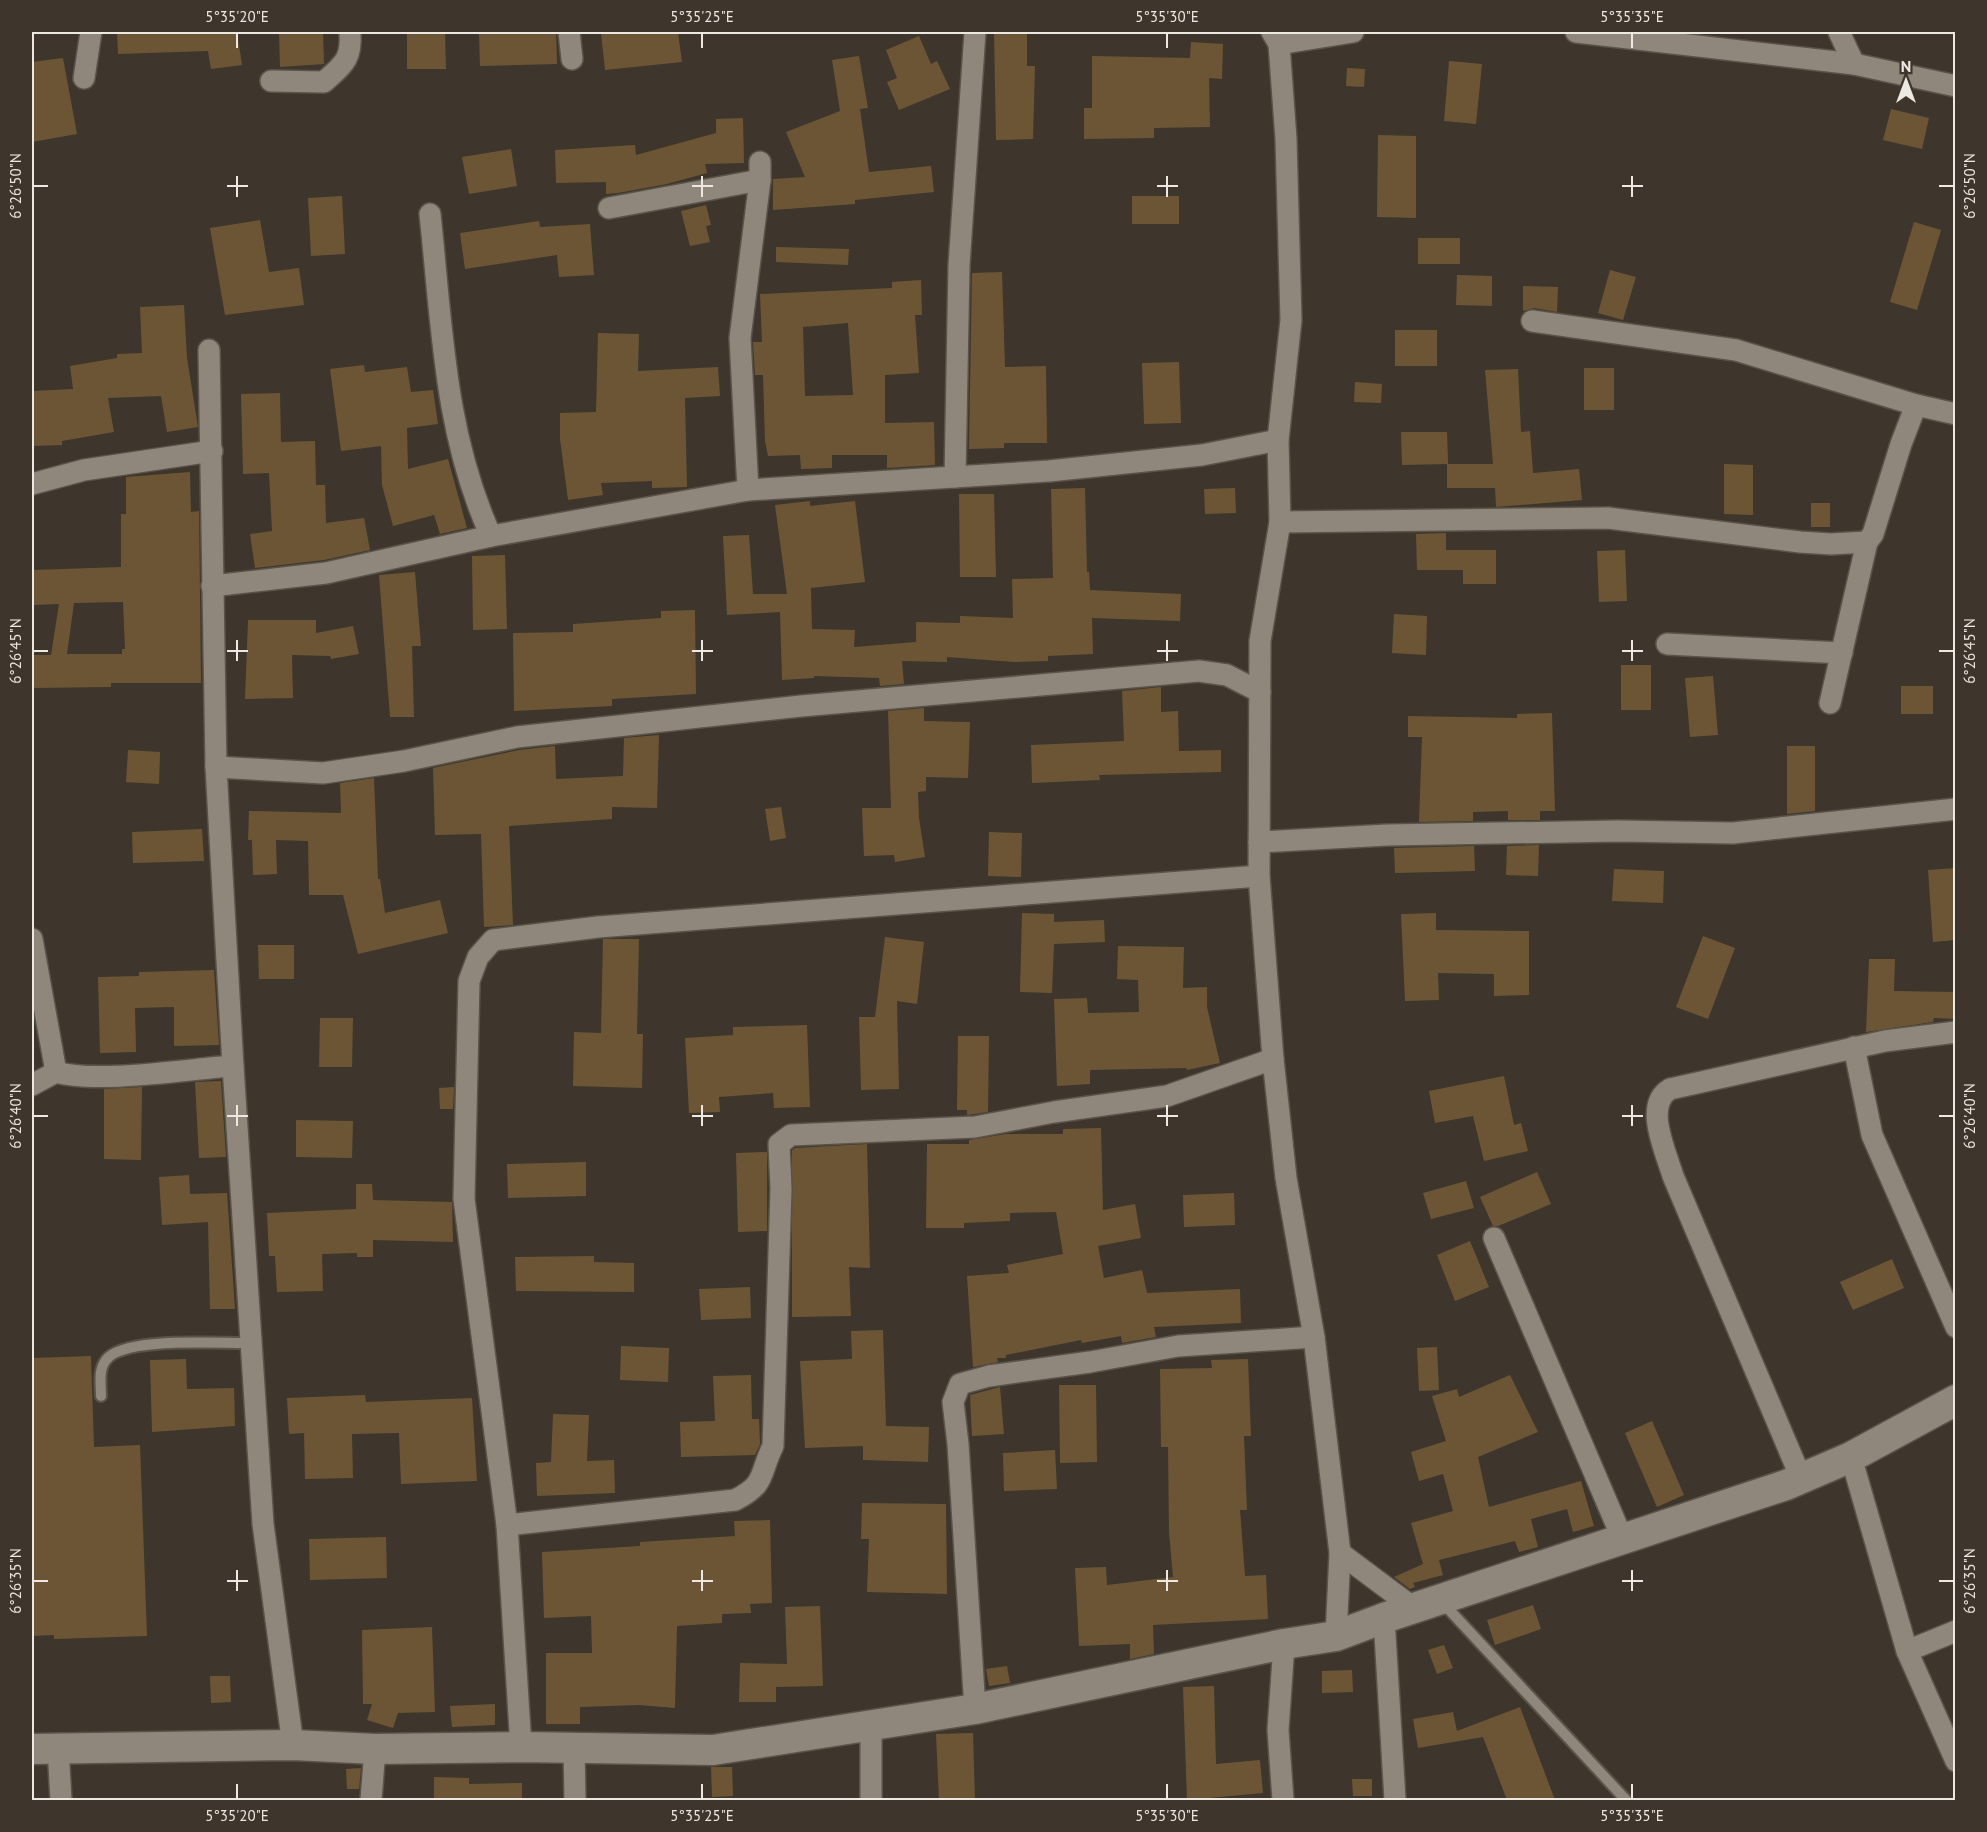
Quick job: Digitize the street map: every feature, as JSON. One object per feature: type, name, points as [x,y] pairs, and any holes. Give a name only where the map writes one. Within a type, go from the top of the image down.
[{"type":"street","points":[[84,78],[91,32]]},
{"type":"street","points":[[271,81],[324,82],[346,62],[351,47],[350,32]]},
{"type":"street","points":[[569,32],[572,59]]},
{"type":"street","points":[[955,477],[959,265],[975,32]]},
{"type":"street","points":[[1336,1636],[1340,1553],[1314,1337],[1286,1178],[1273,1059],[1259,876],[1260,641],[1280,522],[1278,440],[1291,320],[1286,139],[1276,38],[1353,32]]},
{"type":"street","points":[[1576,32],[1854,64],[1956,86]]},
{"type":"street","points":[[1839,32],[1854,64]]},
{"type":"street","points":[[609,208],[760,171],[740,338],[748,490]]},
{"type":"street","points":[[430,214],[450,407],[474,499],[491,536]]},
{"type":"street","points":[[1532,321],[1687,345],[1736,350],[1916,405],[1956,414]]},
{"type":"street","points":[[209,350],[216,767],[233,1066],[263,1524],[293,1745]]},
{"type":"street","points":[[1830,703],[1867,542],[1873,534],[1901,444],[1916,405]]},
{"type":"street","points":[[212,586],[326,573],[491,536],[748,490],[1049,471],[1202,455],[1278,440]]},
{"type":"street","points":[[32,484],[84,470],[212,451]]},
{"type":"street","points":[[1280,522],[1608,518],[1800,542],[1831,544],[1867,542]]},
{"type":"street","points":[[1667,644],[1842,653]]},
{"type":"street","points":[[216,767],[323,773],[404,761],[517,737],[801,706],[1199,671],[1227,675],[1260,692]]},
{"type":"street","points":[[1259,842],[1399,835],[1618,831],[1733,833],[1956,809]]},
{"type":"street","points":[[521,1747],[507,1525],[464,1199],[469,981],[478,957],[493,940],[598,927],[1259,876]]},
{"type":"street","points":[[32,939],[56,1072]]},
{"type":"street","points":[[1801,1478],[1673,1176],[1660,1128],[1657,1105],[1663,1093],[1670,1089],[1854,1047],[1956,1032]]},
{"type":"street","points":[[1854,1047],[1872,1135],[1956,1327]]},
{"type":"street","points":[[507,1525],[735,1500],[753,1491],[762,1479],[764,1464],[773,1446],[781,1189],[779,1144],[784,1138],[791,1135],[975,1127],[1054,1112],[1167,1096],[1273,1059]]},
{"type":"street","points":[[32,1085],[56,1072],[72,1077],[233,1066]]},
{"type":"street","points":[[1494,1238],[1623,1540]]},
{"type":"street","points":[[975,1709],[958,1444],[953,1402],[960,1384],[989,1376],[1090,1362],[1178,1346],[1314,1337]]},
{"type":"street","points":[[60,1800],[45,1748],[293,1745],[375,1749],[521,1747],[713,1750],[975,1709],[1284,1644],[1336,1636],[1801,1478],[1851,1457],[1956,1400]]},
{"type":"street","points":[[1851,1457],[1907,1651],[1956,1761]]},
{"type":"street","points":[[1340,1553],[1428,1605]]},
{"type":"street","points":[[1384,1618],[1395,1800]]},
{"type":"street","points":[[1907,1651],[1956,1631]]},
{"type":"street","points":[[1283,1800],[1278,1731],[1284,1644]]},
{"type":"street","points":[[871,1726],[871,1800]]},
{"type":"street","points":[[371,1800],[375,1749]]},
{"type":"street","points":[[574,1749],[575,1800]]},
{"type":"lane","points":[[101,1396],[101,1368],[106,1358],[121,1350],[140,1345],[251,1343]]},
{"type":"lane","points":[[1428,1605],[1626,1800]]},
{"type":"building","points":[[117,32],[237,32],[242,65],[211,69],[208,51],[118,54]]},
{"type":"building","points":[[279,32],[323,32],[324,64],[280,67]]},
{"type":"building","points":[[407,32],[445,32],[446,69],[407,69]]},
{"type":"building","points":[[556,32],[557,64],[480,66],[479,33]]},
{"type":"building","points":[[678,32],[682,62],[605,70],[601,33]]},
{"type":"building","points":[[994,32],[1027,32],[1027,66],[1035,66],[1033,139],[996,140]]},
{"type":"building","points":[[919,36],[931,64],[937,61],[950,89],[899,110],[887,82],[897,78],[886,50]]},
{"type":"building","points":[[1191,42],[1223,44],[1222,79],[1209,78],[1210,127],[1154,128],[1154,138],[1084,139],[1084,108],[1092,108],[1092,56],[1190,58]]},
{"type":"building","points":[[859,56],[868,108],[860,109],[869,172],[931,166],[934,192],[855,200],[855,204],[773,210],[773,179],[805,177],[786,132],[840,111],[832,60]]},
{"type":"building","points":[[63,58],[77,134],[32,142],[32,62]]},
{"type":"building","points":[[1449,61],[1482,64],[1476,124],[1444,121]]},
{"type":"building","points":[[1347,68],[1365,69],[1364,87],[1346,86]]},
{"type":"building","points":[[1891,109],[1929,118],[1922,149],[1883,140]]},
{"type":"building","points":[[743,118],[744,163],[705,164],[707,173],[667,184],[618,193],[606,194],[606,182],[556,183],[555,150],[635,145],[636,155],[716,133],[716,119]]},
{"type":"building","points":[[1378,135],[1416,136],[1416,218],[1377,217]]},
{"type":"building","points":[[511,149],[517,186],[469,194],[462,157]]},
{"type":"building","points":[[342,196],[345,254],[311,256],[308,198]]},
{"type":"building","points":[[1132,196],[1179,196],[1179,224],[1132,224]]},
{"type":"building","points":[[706,205],[711,225],[706,226],[710,242],[690,246],[681,211]]},
{"type":"building","points":[[260,220],[269,272],[299,268],[304,305],[225,315],[210,228]]},
{"type":"building","points":[[539,221],[540,227],[590,224],[594,275],[559,277],[557,255],[465,269],[460,233]]},
{"type":"building","points":[[1914,222],[1941,230],[1917,310],[1890,302]]},
{"type":"building","points":[[1418,238],[1460,238],[1460,264],[1418,264]]},
{"type":"building","points":[[776,247],[849,249],[848,265],[776,262]]},
{"type":"building","points":[[1610,270],[1636,277],[1623,320],[1598,313]]},
{"type":"building","points":[[1002,272],[1005,367],[1046,366],[1047,443],[1004,443],[1004,448],[969,449],[972,273]]},
{"type":"building","points":[[1457,275],[1492,276],[1492,306],[1456,305]]},
{"type":"building","points":[[921,280],[922,315],[915,315],[919,373],[885,375],[885,423],[934,422],[935,465],[887,468],[887,455],[832,455],[832,468],[801,469],[800,455],[768,456],[765,441],[763,375],[755,375],[753,342],[762,342],[760,294],[892,288],[892,282]],"holes":[[[848,323],[853,395],[805,396],[803,327]]]},
{"type":"building","points":[[1523,286],[1558,287],[1557,312],[1534,308],[1523,311]]},
{"type":"building","points":[[184,305],[187,358],[198,427],[167,432],[161,396],[108,398],[114,432],[62,441],[62,445],[32,446],[32,391],[73,389],[70,366],[117,358],[117,354],[142,353],[140,307]]},
{"type":"building","points":[[1395,330],[1437,330],[1437,366],[1395,366]]},
{"type":"building","points":[[598,333],[639,334],[638,371],[718,367],[720,396],[685,398],[687,487],[652,488],[652,481],[601,483],[603,495],[568,500],[560,439],[560,413],[596,412]]},
{"type":"building","points":[[1179,362],[1181,423],[1144,424],[1142,363]]},
{"type":"building","points":[[364,365],[365,372],[407,367],[411,392],[433,390],[438,424],[407,428],[408,469],[448,459],[467,528],[440,534],[434,515],[393,526],[382,485],[381,446],[341,451],[330,369]]},
{"type":"building","points":[[1584,368],[1614,368],[1614,410],[1584,410]]},
{"type":"building","points":[[1518,369],[1521,432],[1530,431],[1533,473],[1579,469],[1582,500],[1496,507],[1495,488],[1447,488],[1447,464],[1493,464],[1485,370]]},
{"type":"building","points":[[1355,382],[1382,384],[1381,403],[1354,402]]},
{"type":"building","points":[[280,393],[281,442],[315,441],[316,485],[325,485],[326,523],[364,518],[370,550],[324,560],[255,568],[250,534],[272,531],[269,473],[243,474],[241,394]]},
{"type":"building","points":[[1401,432],[1447,432],[1448,464],[1402,465]]},
{"type":"building","points":[[1724,464],[1753,465],[1753,515],[1724,514]]},
{"type":"building","points":[[190,472],[191,512],[199,511],[201,683],[111,683],[111,687],[32,688],[32,655],[51,655],[59,604],[32,605],[32,570],[121,567],[121,514],[126,514],[126,477]],"holes":[[[123,602],[125,649],[122,649],[122,654],[67,654],[74,603]]]},
{"type":"building","points":[[1085,488],[1087,572],[1089,572],[1090,590],[1181,594],[1180,621],[1092,618],[1093,654],[1048,656],[1048,661],[1014,662],[947,657],[947,662],[902,661],[904,684],[880,686],[879,678],[814,676],[814,678],[782,680],[780,612],[727,615],[723,536],[749,535],[753,594],[787,594],[775,505],[810,501],[810,506],[855,501],[865,582],[811,588],[812,629],[855,630],[854,647],[916,642],[916,622],[960,623],[960,616],[1013,618],[1012,579],[1053,578],[1051,489]]},
{"type":"building","points":[[1235,488],[1236,513],[1205,514],[1204,489]]},
{"type":"building","points":[[959,494],[994,494],[996,577],[960,577]]},
{"type":"building","points":[[1811,503],[1830,503],[1830,527],[1811,527]]},
{"type":"building","points":[[1446,533],[1446,550],[1496,550],[1496,584],[1463,584],[1463,570],[1417,570],[1416,534]]},
{"type":"building","points":[[1625,550],[1627,601],[1599,602],[1597,551]]},
{"type":"building","points":[[505,555],[507,629],[473,630],[472,556]]},
{"type":"building","points":[[415,572],[421,646],[412,646],[414,717],[390,717],[379,575]]},
{"type":"building","points":[[695,610],[696,694],[612,699],[612,706],[514,711],[513,633],[573,632],[573,624],[661,618],[661,611]]},
{"type":"building","points":[[1394,614],[1427,616],[1426,655],[1392,653]]},
{"type":"building","points":[[248,620],[316,620],[316,633],[353,626],[359,654],[331,659],[330,656],[292,655],[293,698],[245,699]]},
{"type":"building","points":[[1621,665],[1651,665],[1651,710],[1621,710]]},
{"type":"building","points":[[1713,676],[1718,735],[1690,737],[1685,678]]},
{"type":"building","points":[[1901,686],[1933,686],[1933,714],[1901,714]]},
{"type":"building","points":[[1161,687],[1161,712],[1178,711],[1179,751],[1221,750],[1221,772],[1099,775],[1100,780],[1032,783],[1031,745],[1124,741],[1122,691]]},
{"type":"building","points":[[924,708],[924,721],[970,722],[968,778],[926,777],[926,791],[918,792],[925,857],[895,862],[894,855],[864,856],[862,808],[891,808],[888,711]]},
{"type":"building","points":[[1552,713],[1555,811],[1540,811],[1540,820],[1508,820],[1508,811],[1473,812],[1473,821],[1419,822],[1422,737],[1408,737],[1408,716],[1517,718],[1517,714]]},
{"type":"building","points":[[659,735],[657,808],[612,807],[612,819],[509,826],[513,925],[484,927],[481,834],[435,835],[433,768],[519,750],[555,746],[556,779],[623,776],[624,738]]},
{"type":"building","points":[[1787,746],[1815,746],[1815,811],[1787,814]]},
{"type":"building","points":[[128,750],[160,752],[159,784],[126,782]]},
{"type":"building","points":[[374,778],[378,879],[380,879],[385,913],[440,900],[448,933],[358,954],[343,895],[309,895],[308,841],[276,840],[277,874],[253,875],[252,840],[248,840],[249,811],[341,813],[340,783]]},
{"type":"building","points":[[781,807],[786,838],[770,841],[765,809]]},
{"type":"building","points":[[202,829],[204,861],[133,863],[132,832]]},
{"type":"building","points":[[989,832],[1022,833],[1021,877],[988,876]]},
{"type":"building","points":[[1539,845],[1538,876],[1506,875],[1507,846]]},
{"type":"building","points":[[1474,846],[1475,871],[1395,873],[1394,848]]},
{"type":"building","points":[[1956,868],[1956,940],[1933,942],[1928,870]]},
{"type":"building","points":[[1614,869],[1664,871],[1663,903],[1612,901]]},
{"type":"building","points":[[1022,913],[1054,914],[1054,922],[1104,920],[1105,942],[1054,944],[1052,993],[1020,992]]},
{"type":"building","points":[[1436,913],[1436,930],[1529,931],[1529,995],[1494,996],[1494,974],[1438,973],[1439,1000],[1405,1001],[1401,914]]},
{"type":"building","points":[[1703,936],[1735,948],[1708,1019],[1676,1007]]},
{"type":"building","points":[[885,937],[924,942],[917,1004],[897,1001],[899,1089],[861,1090],[859,1017],[875,1017]]},
{"type":"building","points":[[603,939],[639,939],[637,1034],[643,1034],[642,1088],[573,1086],[574,1032],[601,1033]]},
{"type":"building","points":[[258,945],[294,945],[294,979],[259,979]]},
{"type":"building","points":[[1118,946],[1184,947],[1183,988],[1207,987],[1207,1007],[1220,1063],[1187,1070],[1186,1068],[1090,1070],[1090,1084],[1057,1086],[1054,999],[1087,998],[1088,1013],[1139,1012],[1138,980],[1117,979]]},
{"type":"building","points":[[1869,959],[1895,959],[1894,991],[1956,992],[1956,1019],[1934,1018],[1933,1022],[1866,1032]]},
{"type":"building","points":[[214,970],[219,1045],[174,1046],[174,1007],[135,1008],[136,1052],[100,1053],[98,977],[139,976],[139,972]]},
{"type":"building","points":[[320,1018],[353,1018],[352,1067],[319,1067]]},
{"type":"building","points":[[807,1025],[810,1107],[774,1108],[773,1093],[719,1097],[720,1112],[689,1113],[685,1038],[733,1035],[733,1027]]},
{"type":"building","points":[[958,1036],[989,1036],[988,1112],[967,1115],[967,1110],[957,1110]]},
{"type":"building","points":[[1504,1076],[1514,1125],[1521,1123],[1528,1151],[1484,1161],[1473,1116],[1435,1123],[1429,1091]]},
{"type":"building","points":[[221,1081],[226,1157],[199,1158],[195,1082]]},
{"type":"building","points":[[142,1087],[141,1160],[104,1159],[104,1089]]},
{"type":"building","points":[[454,1087],[453,1109],[440,1109],[439,1088]]},
{"type":"building","points":[[296,1120],[353,1121],[352,1158],[296,1157]]},
{"type":"building","points":[[1101,1128],[1103,1210],[1135,1204],[1141,1238],[1098,1246],[1104,1278],[1142,1270],[1147,1293],[1240,1289],[1241,1323],[1154,1327],[1156,1337],[1122,1343],[1121,1336],[1082,1343],[1081,1340],[1006,1355],[1006,1358],[997,1358],[998,1362],[973,1367],[967,1276],[1009,1273],[1007,1265],[1063,1254],[1056,1212],[1010,1213],[1010,1221],[964,1223],[964,1228],[926,1228],[927,1144],[969,1144],[969,1140],[1006,1134],[1063,1134],[1063,1129]]},
{"type":"building","points":[[867,1144],[870,1268],[849,1267],[851,1316],[792,1317],[792,1150]]},
{"type":"building","points":[[767,1152],[767,1231],[738,1232],[736,1153]]},
{"type":"building","points":[[586,1162],[586,1196],[508,1198],[507,1164]]},
{"type":"building","points":[[1537,1172],[1551,1204],[1493,1226],[1480,1197]]},
{"type":"building","points":[[189,1175],[190,1194],[227,1193],[235,1309],[210,1309],[208,1222],[162,1225],[159,1177]]},
{"type":"building","points":[[1466,1181],[1474,1208],[1431,1219],[1423,1193]]},
{"type":"building","points":[[356,1184],[372,1184],[373,1200],[452,1202],[453,1242],[373,1240],[373,1257],[357,1257],[357,1253],[322,1254],[323,1291],[277,1292],[275,1256],[269,1256],[267,1213],[356,1209]]},
{"type":"building","points":[[1234,1193],[1235,1225],[1184,1227],[1183,1195]]},
{"type":"building","points":[[1470,1241],[1489,1287],[1455,1301],[1437,1255]]},
{"type":"building","points":[[594,1256],[594,1262],[634,1263],[634,1292],[516,1291],[515,1257]]},
{"type":"building","points":[[1892,1259],[1904,1288],[1853,1310],[1840,1282]]},
{"type":"building","points":[[750,1287],[751,1318],[701,1320],[699,1289]]},
{"type":"building","points":[[883,1330],[886,1426],[929,1427],[928,1462],[863,1460],[863,1446],[805,1448],[800,1361],[852,1359],[851,1331]]},
{"type":"building","points":[[621,1346],[669,1348],[668,1382],[620,1380]]},
{"type":"building","points":[[1437,1347],[1439,1390],[1419,1391],[1417,1348]]},
{"type":"building","points":[[91,1356],[94,1447],[140,1445],[147,1636],[54,1639],[54,1635],[32,1636],[32,1358]]},
{"type":"building","points":[[186,1359],[187,1389],[234,1388],[235,1426],[152,1432],[150,1360]]},
{"type":"building","points":[[1248,1359],[1251,1436],[1244,1436],[1247,1510],[1240,1510],[1245,1576],[1266,1575],[1268,1619],[1153,1625],[1154,1654],[1130,1659],[1130,1644],[1079,1646],[1075,1568],[1106,1567],[1107,1585],[1173,1577],[1169,1532],[1168,1447],[1161,1447],[1160,1369],[1212,1368],[1211,1360]]},
{"type":"building","points":[[751,1375],[752,1419],[759,1419],[760,1444],[755,1455],[681,1457],[680,1422],[715,1421],[713,1376]]},
{"type":"building","points":[[1510,1375],[1538,1432],[1478,1457],[1489,1507],[1581,1481],[1594,1526],[1573,1532],[1567,1509],[1531,1519],[1538,1547],[1519,1552],[1515,1541],[1439,1560],[1443,1575],[1413,1583],[1415,1587],[1410,1589],[1394,1577],[1423,1564],[1411,1523],[1453,1511],[1443,1474],[1419,1481],[1411,1452],[1446,1441],[1432,1396],[1457,1389],[1459,1397]]},
{"type":"building","points":[[1059,1385],[1096,1385],[1097,1462],[1060,1463]]},
{"type":"building","points":[[1000,1387],[1004,1434],[972,1436],[970,1395]]},
{"type":"building","points":[[365,1395],[366,1402],[472,1398],[477,1481],[401,1484],[399,1433],[352,1434],[353,1478],[305,1479],[304,1433],[289,1434],[287,1398]]},
{"type":"building","points":[[553,1414],[589,1415],[587,1461],[614,1460],[615,1493],[537,1496],[536,1463],[551,1462]]},
{"type":"building","points":[[1652,1421],[1684,1495],[1657,1507],[1625,1433]]},
{"type":"building","points":[[1055,1450],[1057,1489],[1004,1491],[1003,1453]]},
{"type":"building","points":[[862,1503],[946,1504],[947,1594],[867,1592],[869,1539],[861,1539]]},
{"type":"building","points":[[770,1520],[772,1603],[750,1604],[751,1613],[722,1614],[722,1623],[677,1626],[675,1708],[639,1705],[580,1707],[580,1724],[546,1724],[546,1653],[592,1653],[591,1616],[544,1618],[542,1552],[640,1546],[640,1542],[735,1536],[734,1521]]},
{"type":"building","points":[[386,1537],[387,1578],[310,1580],[309,1539]]},
{"type":"building","points":[[1533,1605],[1541,1629],[1495,1645],[1487,1620]]},
{"type":"building","points":[[820,1606],[823,1686],[776,1687],[776,1702],[739,1702],[740,1663],[787,1664],[785,1607]]},
{"type":"building","points":[[432,1627],[435,1712],[398,1713],[393,1728],[367,1720],[372,1704],[363,1704],[362,1630]]},
{"type":"building","points":[[1444,1645],[1453,1668],[1437,1674],[1428,1650]]},
{"type":"building","points":[[1007,1666],[1010,1683],[989,1686],[986,1669]]},
{"type":"building","points":[[1352,1670],[1353,1692],[1322,1693],[1322,1671]]},
{"type":"building","points":[[210,1676],[230,1676],[231,1702],[211,1703]]},
{"type":"building","points":[[1214,1686],[1216,1764],[1260,1760],[1263,1793],[1187,1800],[1183,1687]]},
{"type":"building","points":[[495,1704],[495,1725],[452,1727],[450,1706]]},
{"type":"building","points":[[1520,1707],[1555,1800],[1507,1800],[1483,1737],[1418,1748],[1413,1719],[1453,1712],[1457,1731]]},
{"type":"building","points":[[973,1733],[975,1800],[939,1800],[936,1734]]},
{"type":"building","points":[[711,1767],[732,1767],[733,1796],[712,1797]]},
{"type":"building","points":[[361,1768],[359,1789],[347,1789],[346,1769]]},
{"type":"building","points":[[434,1777],[469,1778],[469,1784],[522,1783],[522,1800],[434,1800]]},
{"type":"building","points":[[1352,1779],[1372,1779],[1372,1796],[1353,1796]]}]
